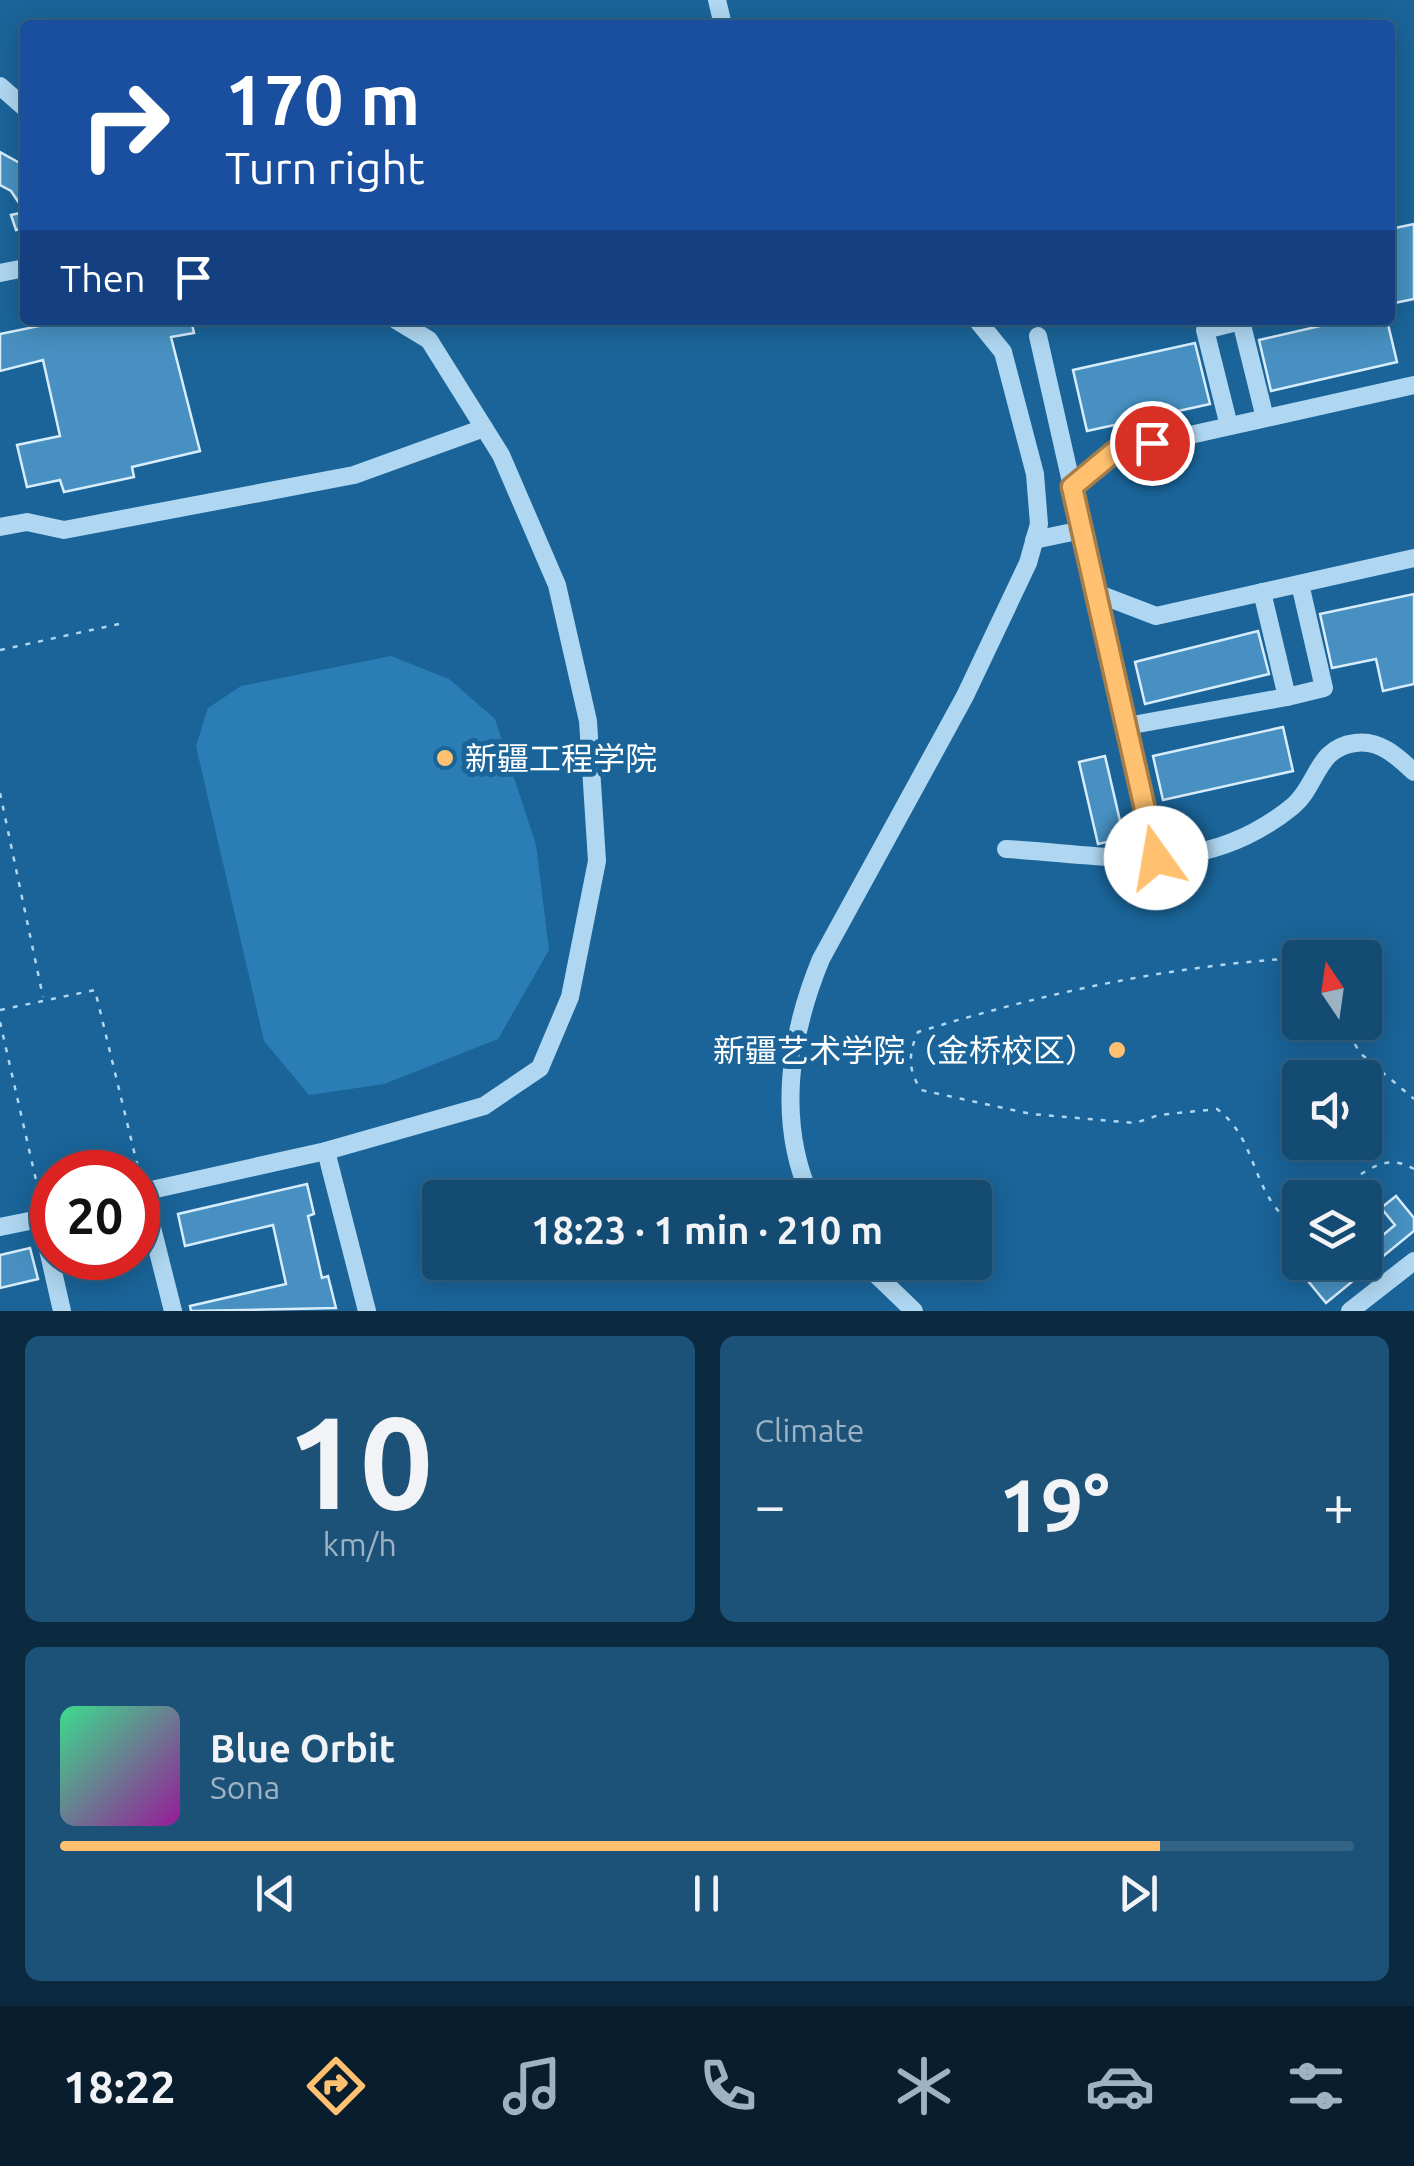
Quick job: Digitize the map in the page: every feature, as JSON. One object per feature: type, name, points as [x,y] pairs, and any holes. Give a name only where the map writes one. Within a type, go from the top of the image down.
[{"type":"street","points":[[0,86],[20,104]]},
{"type":"street","points":[[160,1188],[326,1152],[484,1106],[540,1068],[570,997],[597,861],[588,720],[557,585],[501,455],[429,340],[404,325]]},
{"type":"street","points":[[805,1180],[794,1146],[791,1100],[794,1040],[804,1000],[822,959],[966,696],[1039,524],[1035,474],[1003,352],[981,325]]},
{"type":"street","points":[[1225,325],[1205,330],[1229,426]]},
{"type":"street","points":[[1242,325],[1265,418]]},
{"type":"street","points":[[1038,336],[1156,858]]},
{"type":"street","points":[[1072,487],[1114,452],[1414,385]]},
{"type":"street","points":[[0,527],[28,522],[64,530],[354,474],[484,428]]},
{"type":"street","points":[[1034,540],[1082,530]]},
{"type":"street","points":[[1096,593],[1156,616],[1414,558]]},
{"type":"street","points":[[1126,726],[1324,688],[1300,584]]},
{"type":"street","points":[[1262,592],[1286,697]]},
{"type":"street","points":[[1006,849],[1156,858],[1202,855],[1242,841],[1297,803],[1323,757],[1352,742],[1377,743],[1414,772]]},
{"type":"street","points":[[326,1152],[366,1311]]},
{"type":"street","points":[[0,1227],[30,1221]]},
{"type":"street","points":[[1350,1311],[1414,1261]]},
{"type":"street","points":[[160,1264],[173,1311]]},
{"type":"street","points":[[57,1280],[62,1311]]},
{"type":"street","points":[[882,1280],[914,1311]]},
{"type":"path","points":[[0,650],[119,624]]},
{"type":"path","points":[[0,793],[43,998]]},
{"type":"path","points":[[1282,959],[1208,964],[1103,981],[918,1032],[910,1050],[911,1075],[921,1090],[1031,1114],[1135,1124],[1159,1115],[1216,1109],[1239,1126],[1267,1202],[1282,1216]]},
{"type":"path","points":[[0,1010],[95,990],[131,1150]]},
{"type":"path","points":[[0,1022],[30,1150]]},
{"type":"path","points":[[1352,1040],[1361,1054],[1414,1099]]},
{"type":"path","points":[[1354,1180],[1377,1163],[1401,1160],[1414,1168]]},
{"type":"shaded area","points":[[391,656],[449,679],[495,719],[536,845],[549,950],[498,1039],[384,1084],[309,1095],[264,1041],[196,746],[208,708],[241,686]]},
{"type":"building","points":[[0,152],[20,163],[20,204],[11,191],[0,185]]},
{"type":"building","points":[[20,213],[20,229],[16,230],[11,215]]},
{"type":"building","points":[[1414,224],[1414,299],[1395,303],[1395,228]]},
{"type":"building","points":[[44,325],[192,325],[194,333],[171,337],[200,451],[132,467],[134,477],[64,492],[60,480],[27,487],[17,445],[60,436],[43,360],[0,371],[0,334]]},
{"type":"building","points":[[1324,325],[1388,325],[1397,362],[1271,391],[1259,340]]},
{"type":"building","points":[[1195,343],[1210,404],[1087,431],[1073,370]]},
{"type":"building","points":[[1414,594],[1414,684],[1383,691],[1376,659],[1332,668],[1320,614]]},
{"type":"building","points":[[1258,631],[1269,674],[1145,704],[1135,662]]},
{"type":"building","points":[[1283,727],[1293,771],[1163,800],[1153,756]]},
{"type":"building","points":[[1105,756],[1124,838],[1098,844],[1079,762]]},
{"type":"building","points":[[307,1184],[314,1214],[308,1216],[322,1278],[328,1276],[336,1308],[191,1311],[190,1306],[286,1284],[273,1225],[185,1246],[178,1214]]},
{"type":"building","points":[[1396,1196],[1414,1218],[1414,1231],[1382,1257],[1382,1236],[1395,1225],[1382,1207]]},
{"type":"building","points":[[30,1248],[30,1280],[34,1280],[0,1288],[0,1255]]},
{"type":"building","points":[[1307,1280],[1354,1280],[1326,1303]]},
{"type":"place","name":"新疆工程学院","points":[[445,758]]},
{"type":"place","name":"新疆艺术学院（金桥校区）","points":[[1117,1050]]},
{"type":"route","points":[[1152,443],[1114,452],[1072,487],[1156,858]]}]
